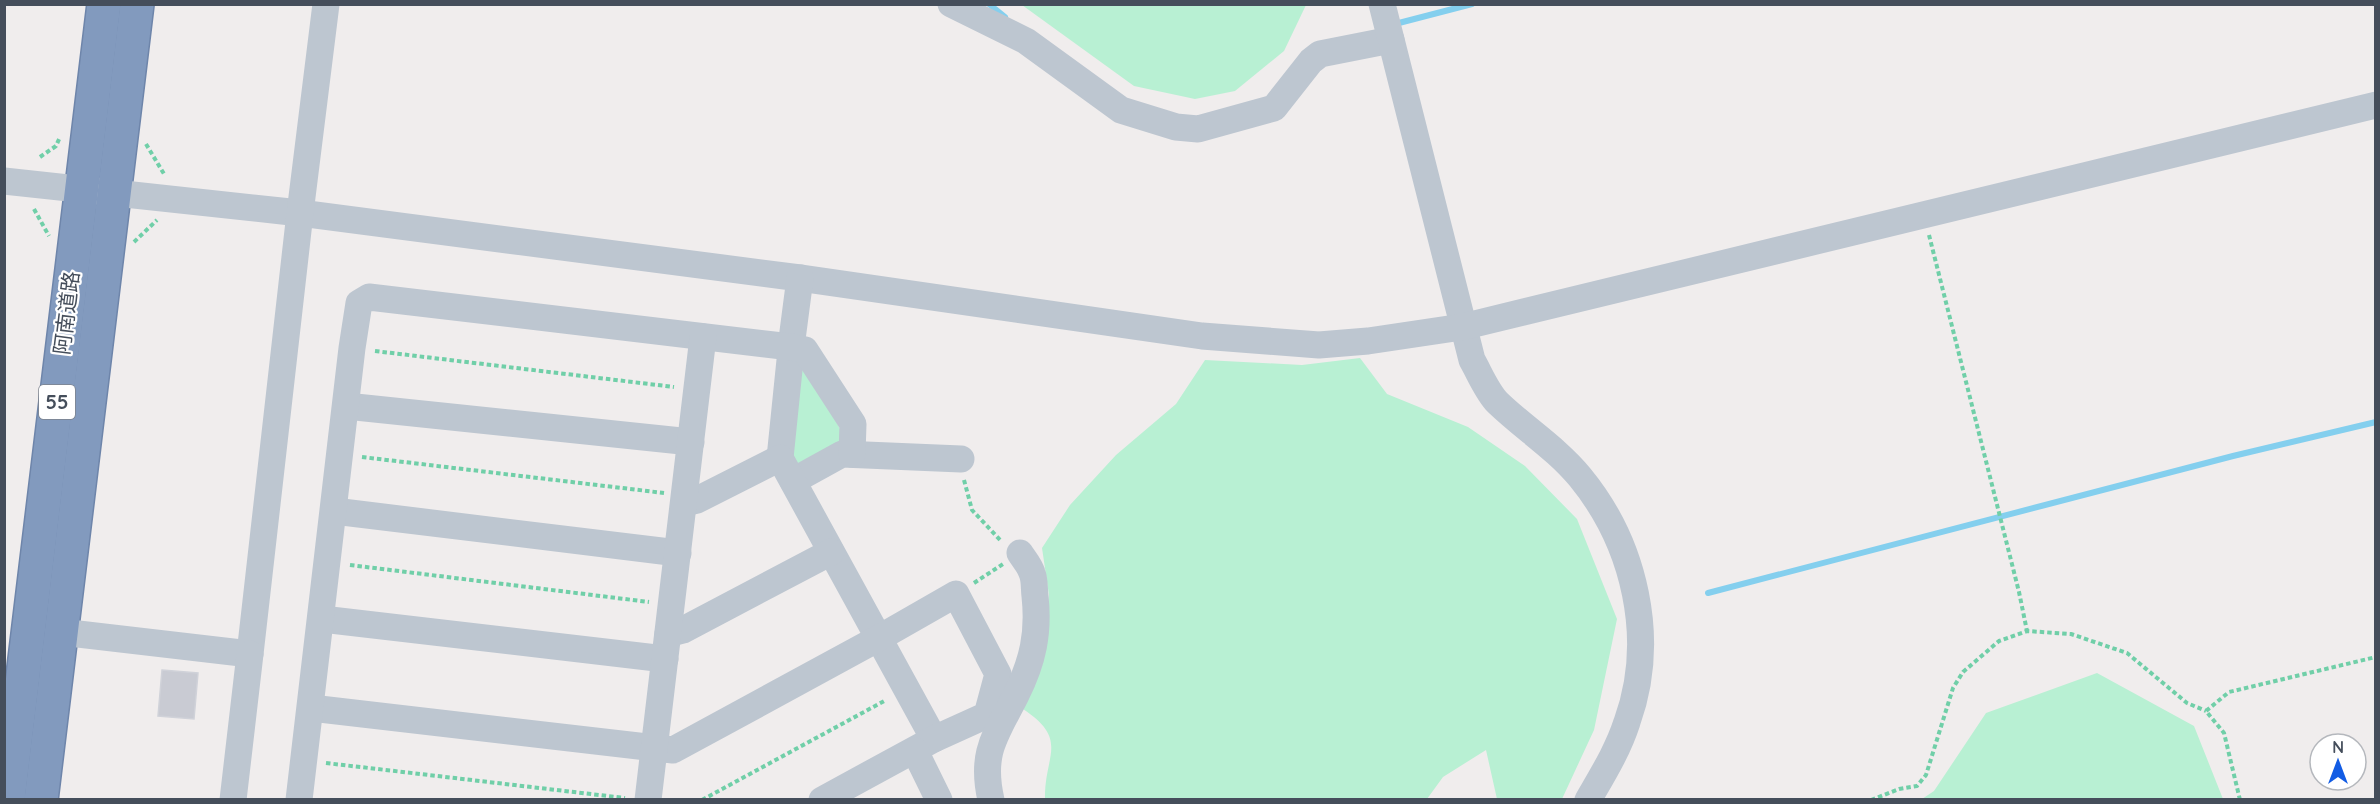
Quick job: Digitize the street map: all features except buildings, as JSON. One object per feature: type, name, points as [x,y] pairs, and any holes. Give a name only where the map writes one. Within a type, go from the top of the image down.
[{"type":"highway","name":"阿南道路","points":[[41,800],[61,632],[98,192],[104,4]]},
{"type":"highway","name":"阿南道路","points":[[8,800],[14,685],[98,192],[136,4]]},
{"type":"street","points":[[233,800],[326,4]]},
{"type":"street","points":[[951,4],[1026,41],[1121,110],[1176,127],[1198,129],[1274,108],[1311,61],[1320,54],[1387,24],[1472,360],[1497,402],[1546,443],[1580,477],[1615,530],[1632,573],[1639,621],[1640,656],[1636,685],[1628,721],[1611,762],[1588,800]]},
{"type":"street","points":[[4,181],[300,213],[800,278],[1202,336],[1319,345],[1368,341],[1462,327],[2376,105]]},
{"type":"street","points":[[800,278],[780,458],[907,689],[939,800]]},
{"type":"street","points":[[299,800],[359,303],[369,297],[703,338],[790,354],[806,350],[854,424],[852,454]]},
{"type":"street","points":[[648,800],[678,553],[677,498],[691,442],[703,338]]},
{"type":"street","points":[[346,406],[691,442]]},
{"type":"street","points":[[793,481],[842,454],[961,459]]},
{"type":"street","points":[[677,498],[697,500],[780,458]]},
{"type":"street","points":[[334,511],[678,553]]},
{"type":"street","points":[[322,618],[667,646],[683,630],[831,552]]},
{"type":"street","points":[[991,800],[987,770],[994,733],[1016,695],[1033,652],[1038,622],[1032,573],[1020,553]]},
{"type":"street","points":[[311,708],[673,750],[956,594],[998,674],[987,715],[924,745],[822,800]]},
{"type":"street","points":[[61,632],[250,654]]},
{"type":"path","points":[[1924,214],[2027,631]]},
{"type":"path","points":[[352,348],[684,388]]},
{"type":"path","points":[[340,455],[677,498]]},
{"type":"path","points":[[956,594],[1020,553],[996,537],[972,510],[965,490],[961,459]]},
{"type":"path","points":[[328,563],[658,604]]},
{"type":"path","points":[[1871,800],[1899,789],[1917,786],[1926,775],[1953,688],[1963,672],[2000,642],[2027,631],[2071,634],[2127,654],[2187,703],[2206,711],[2224,733],[2240,800]]},
{"type":"path","points":[[2206,711],[2229,692],[2376,657]]},
{"type":"path","points":[[702,800],[907,689]]},
{"type":"path","points":[[304,760],[634,799]]},
{"type":"green space","points":[[1022,5],[1306,5],[1284,51],[1235,91],[1195,99],[1134,86]]},
{"type":"green space","points":[[799,358],[805,359],[845,439],[795,465],[789,454]]},
{"type":"green space","points":[[1360,358],[1387,394],[1468,427],[1525,466],[1577,519],[1617,619],[1594,730],[1562,799],[1497,799],[1486,750],[1443,777],[1427,799],[1045,799],[1051,749],[1050,739],[1037,720],[1023,709],[1042,653],[1049,595],[1042,548],[1070,505],[1116,455],[1176,404],[1205,360],[1302,365]]},
{"type":"green space","points":[[2097,673],[2194,726],[2223,799],[1922,799],[1934,791],[1986,713]]},
{"type":"waterway","points":[[989,4],[1005,17]]},
{"type":"waterway","points":[[1395,24],[1472,4]]},
{"type":"waterway","points":[[1708,593],[2233,456],[2376,422]]}]
